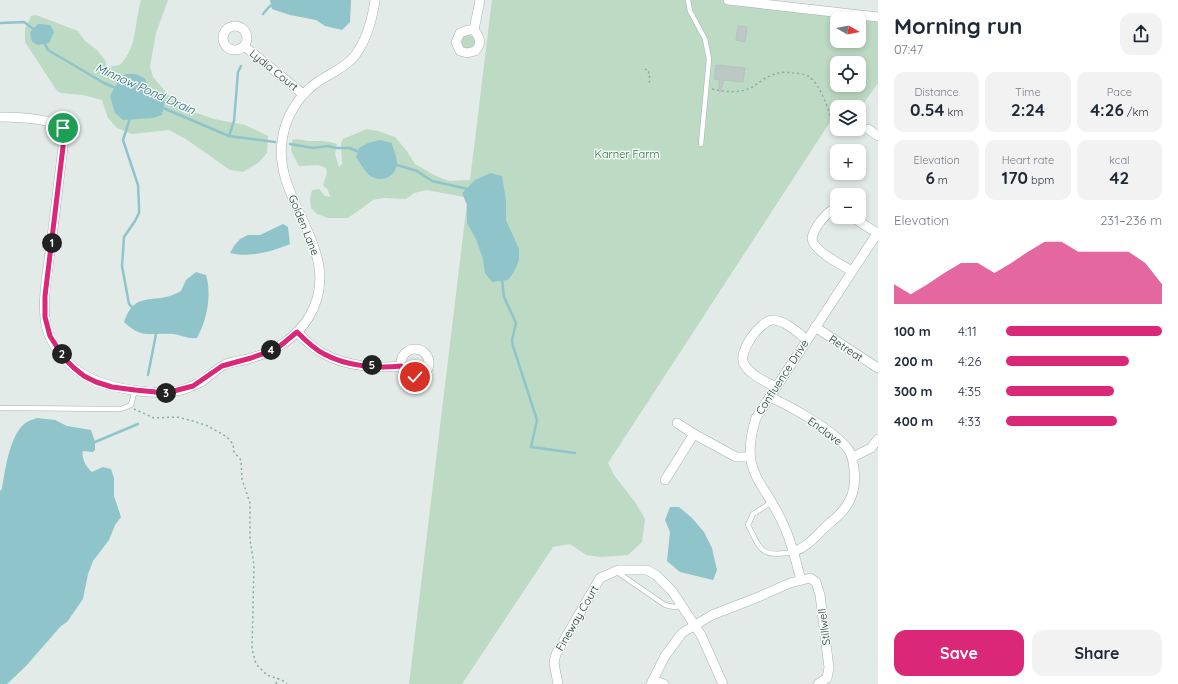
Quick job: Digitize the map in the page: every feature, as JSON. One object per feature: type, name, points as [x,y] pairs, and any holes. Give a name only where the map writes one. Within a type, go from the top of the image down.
[{"type":"street","name":"Golden Lane","points":[[0,116],[56,123],[63,128],[63,147],[45,296],[45,317],[50,336],[64,358],[84,376],[112,387],[166,393],[193,386],[222,366],[251,358],[280,346],[297,332],[309,317],[314,307],[320,280],[319,261],[286,180],[281,153],[284,128],[303,94],[352,59],[365,38],[371,23],[375,0]]},
{"type":"street","points":[[474,30],[480,0]]},
{"type":"street","points":[[728,0],[878,17]]},
{"type":"street","name":"Lydia Court","points":[[244,46],[303,94]]},
{"type":"street","points":[[868,129],[878,136]]},
{"type":"street","points":[[830,212],[816,228],[812,238],[814,244],[827,256],[852,271]]},
{"type":"street","points":[[863,224],[877,233]]},
{"type":"street","name":"Confluence Drive","points":[[801,580],[785,527],[772,502],[752,470],[749,458],[751,434],[756,418],[877,233]]},
{"type":"street","points":[[776,388],[758,377],[744,365],[742,361],[745,349],[764,322],[775,320],[790,327],[807,340]]},
{"type":"street","name":"Retreat","points":[[815,327],[878,368]]},
{"type":"street","points":[[297,332],[317,350],[337,360],[388,367],[401,366]]},
{"type":"street","name":"Enclave","points":[[770,397],[783,403],[828,432],[847,448],[853,457]]},
{"type":"street","points":[[677,423],[736,457],[749,458]]},
{"type":"street","points":[[665,480],[694,434]]},
{"type":"street","points":[[793,552],[808,545],[840,515],[850,503],[855,488],[853,457],[870,448],[878,439]]},
{"type":"street","name":"Fineway Court","points":[[558,684],[554,663],[556,654],[600,578],[615,571],[647,570],[656,575],[672,591],[703,640],[723,684]]},
{"type":"street","name":"Stillwell","points":[[801,580],[810,578],[816,582],[820,595],[829,668],[827,678],[818,684]]},
{"type":"street","points":[[664,684],[652,682],[665,656],[682,633],[712,614],[801,580]]},
{"type":"lane","points":[[688,0],[690,11],[705,39],[709,59],[701,144]]},
{"type":"lane","points":[[0,408],[114,410],[125,408],[131,404],[135,390]]},
{"type":"lane","points":[[772,502],[753,514],[748,524],[756,544],[763,551],[772,554],[793,552]]},
{"type":"lane","points":[[615,571],[665,605],[674,607],[682,606]]},
{"type":"path","points":[[645,69],[649,71],[649,85]]},
{"type":"path","points":[[706,87],[724,91],[744,90],[774,74],[788,72],[808,76],[825,101],[830,116]]},
{"type":"path","points":[[131,404],[134,409],[154,418],[177,417],[208,426],[227,437],[233,444],[234,452],[241,460],[242,479],[250,503],[250,540],[254,565],[252,648],[256,664],[267,675],[278,678],[287,684]]},
{"type":"path","points":[[276,684],[278,678]]},
{"type":"green space","points":[[141,0],[168,0],[156,33],[150,66],[153,77],[170,97],[191,111],[214,119],[245,125],[268,136],[267,153],[259,162],[243,172],[230,170],[186,139],[169,130],[132,134],[117,128],[108,118],[102,100],[57,91],[25,42],[25,29],[31,16],[36,15],[78,31],[85,41],[96,49],[105,60],[107,67],[120,65],[126,58],[133,42]],"holes":[[[126,74],[136,74],[145,78],[150,92],[156,94],[115,113]]]},
{"type":"green space","name":"Karner Farm","points":[[492,0],[739,0],[837,12],[830,12],[830,48],[866,48],[866,16],[878,17],[878,83],[866,100],[830,100],[830,122],[608,463],[614,475],[635,502],[645,519],[642,542],[628,555],[600,557],[586,555],[570,544],[553,547],[462,684],[409,684],[469,186],[462,193],[464,197],[427,190],[414,193],[406,199],[384,198],[373,200],[348,218],[328,218],[317,214],[311,208],[310,199],[312,190],[319,189],[325,196],[330,197],[328,190],[323,185],[327,173],[326,168],[318,165],[299,166],[291,151],[292,140],[326,141],[337,144],[335,154],[339,167],[342,164],[341,143],[343,139],[367,129],[378,131],[395,137],[415,164],[436,176],[449,181],[470,180]],"holes":[[[392,143],[397,162],[371,176]]]},
{"type":"green space","points":[[465,35],[471,35],[475,39],[475,45],[471,49],[465,49],[461,45],[461,39]]},
{"type":"water","points":[[270,0],[351,0],[350,22],[342,30],[325,26],[316,20],[290,15],[272,9]]},
{"type":"water","points":[[38,24],[50,25],[54,32],[49,43],[38,45],[32,42],[30,32]]},
{"type":"water","points":[[126,74],[136,74],[145,78],[150,92],[156,94],[165,101],[162,115],[153,118],[123,120],[115,113],[110,96],[120,78]]},
{"type":"water","points":[[380,140],[392,143],[397,162],[394,172],[388,178],[383,179],[374,178],[369,175],[356,157],[359,148],[368,143]]},
{"type":"water","points":[[491,173],[502,176],[506,200],[506,220],[519,249],[519,260],[514,272],[508,280],[492,282],[485,273],[483,259],[476,239],[467,223],[467,205],[462,193],[475,180]]},
{"type":"water","points":[[283,224],[288,227],[290,244],[260,253],[245,255],[230,253],[240,239],[248,235],[260,235]]},
{"type":"water","points":[[196,272],[206,275],[209,291],[206,315],[197,338],[173,334],[142,333],[131,328],[124,322],[131,308],[140,301],[168,297],[181,291],[186,280]]},
{"type":"water","points":[[37,418],[55,420],[67,426],[91,430],[95,442],[95,450],[93,452],[83,451],[83,459],[92,472],[103,467],[111,469],[114,478],[114,496],[121,517],[115,525],[109,540],[93,561],[88,574],[83,599],[67,622],[61,626],[26,666],[7,684],[0,684],[0,491],[2,489],[8,456],[14,438],[23,425]]},
{"type":"water","points":[[670,507],[679,507],[692,518],[704,532],[712,548],[717,570],[713,580],[680,572],[667,561],[670,532],[665,520]]},
{"type":"building","points":[[738,26],[747,27],[745,42],[736,40]]},
{"type":"building","points":[[716,65],[745,68],[743,82],[724,80],[719,92],[719,80],[714,79]]},
{"type":"waterway","points":[[263,14],[273,4]]},
{"type":"waterway","name":"Minnow Pond Drain","points":[[0,23],[24,22],[35,30]]},
{"type":"waterway","name":"Minnow Pond Drain","points":[[44,42],[48,50],[104,83],[118,89]]},
{"type":"waterway","points":[[229,136],[234,121],[238,72],[241,66]]},
{"type":"waterway","name":"Minnow Pond Drain","points":[[161,107],[229,136],[275,142]]},
{"type":"waterway","points":[[130,118],[123,140],[138,185],[139,213],[124,237],[122,266],[129,304],[134,309]]},
{"type":"waterway","name":"Minnow Pond Drain","points":[[290,144],[313,148],[328,146],[336,148],[350,148],[359,152]]},
{"type":"waterway","name":"Minnow Pond Drain","points":[[394,164],[417,171],[432,181],[468,189]]},
{"type":"waterway","name":"Minnow Pond Drain","points":[[502,279],[504,297],[516,323],[512,340],[513,346],[537,420],[531,447],[575,453]]},
{"type":"waterway","points":[[148,375],[156,334],[155,332]]},
{"type":"waterway","points":[[95,442],[138,424]]},
{"type":"route","points":[[63,128],[63,147],[45,296],[45,317],[50,336],[55,345],[64,358],[84,376],[112,387],[166,393],[193,386],[201,382],[222,366],[229,363],[268,352],[289,340],[297,332],[317,350],[337,360],[349,363],[388,367],[401,366],[407,374],[415,377]]}]
